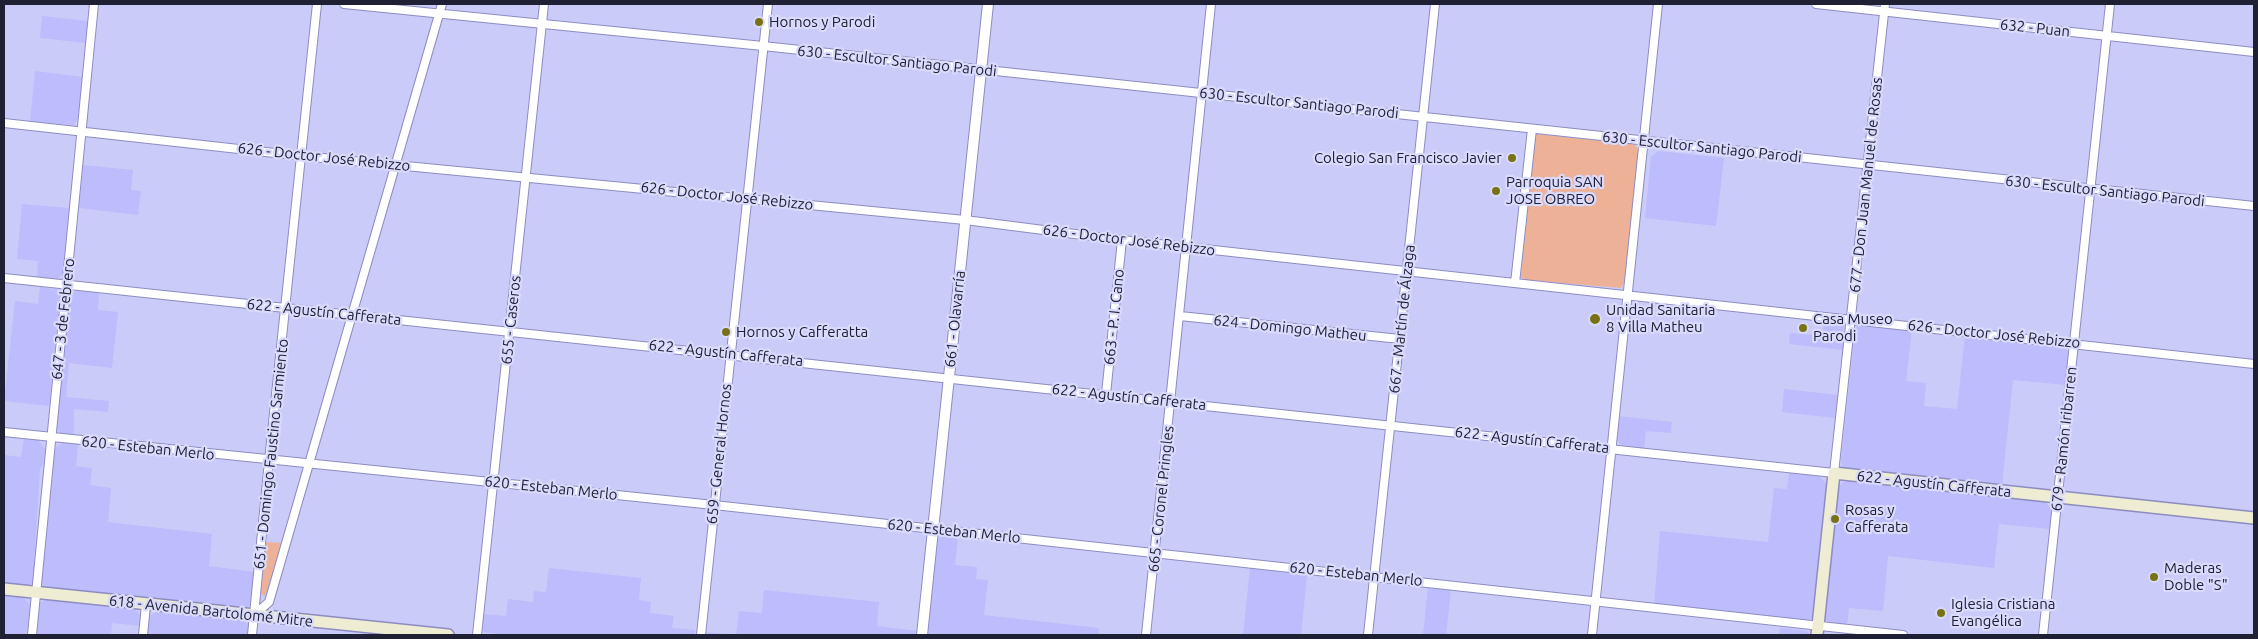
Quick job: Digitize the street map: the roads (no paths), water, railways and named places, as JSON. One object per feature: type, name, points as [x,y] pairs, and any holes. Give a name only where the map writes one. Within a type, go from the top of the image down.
[{"type":"main road","name":"622 - Agustín Cafferata","points":[[1834,473],[2254,518]]},
{"type":"main road","name":"677 - Don Juan Manuel de Rosas","points":[[1818,630],[1834,473]]},
{"type":"main road","name":"618 - Avenida Bartolomé Mitre","points":[[4,589],[254,615],[366,631],[448,635]]},
{"type":"street","name":"647 - 3 de Febrero","points":[[32,635],[80,131],[94,4]]},
{"type":"street","name":"651 - Domingo Faustino Sarmiento","points":[[252,635],[268,461],[286,308],[317,4]]},
{"type":"street","name":"630 - Escultor Santiago Parodi","points":[[344,4],[763,46],[1644,140],[2090,190],[2254,206]]},
{"type":"street","points":[[254,615],[268,602],[442,4]]},
{"type":"street","name":"655 - Caseros","points":[[477,635],[544,4]]},
{"type":"street","name":"659 - General Hornos","points":[[701,635],[745,198],[768,4]]},
{"type":"street","name":"661 - Olavarría","points":[[922,635],[988,4]]},
{"type":"street","name":"665 - Coronel Pringles","points":[[1146,635],[1212,4]]},
{"type":"street","name":"667 - Martín de Álzaga","points":[[1368,635],[1435,4]]},
{"type":"street","points":[[1592,635],[1658,4]]},
{"type":"street","name":"632 - Puan","points":[[1816,4],[1884,7],[2254,52]]},
{"type":"street","name":"679 - Ramón Iribarren","points":[[2043,635],[2110,4]]},
{"type":"street","name":"677 - Don Juan Manuel de Rosas","points":[[1834,473],[1884,7]]},
{"type":"street","name":"626 - Doctor José Rebizzo","points":[[4,123],[302,156],[525,176],[965,220],[1122,240],[1852,318],[2254,364]]},
{"type":"street","points":[[1515,283],[1532,129]]},
{"type":"street","name":"663 - P. I. Cano","points":[[1106,394],[1122,240]]},
{"type":"street","name":"622 - Agustín Cafferata","points":[[4,278],[730,353],[1834,473]]},
{"type":"street","name":"624 - Domingo Matheu","points":[[1180,316],[1400,339]]},
{"type":"street","name":"620 - Esteban Merlo","points":[[4,432],[268,461],[714,505],[1375,576],[1596,601],[1818,630],[1903,635]]},
{"type":"street","points":[[143,635],[146,605]]},
{"type":"place","name":"Hornos y Parodi","points":[[759,22]]},
{"type":"place","name":"Colegio San Francisco Javier","points":[[1512,158]]},
{"type":"place","name":"Parroquia SAN JOSE OBREO","points":[[1496,191]]},
{"type":"place","name":"Unidad Sanitaria 8 Villa Matheu","points":[[1595,319]]},
{"type":"place","name":"Casa Museo Parodi","points":[[1803,328]]},
{"type":"place","name":"Hornos y Cafferatta","points":[[726,332]]},
{"type":"place","name":"Rosas y Cafferata","points":[[1835,519]]},
{"type":"place","name":"Maderas Doble \"S\"","points":[[2154,577]]},
{"type":"place","name":"Iglesia Cristiana Evangélica","points":[[1941,613]]}]
